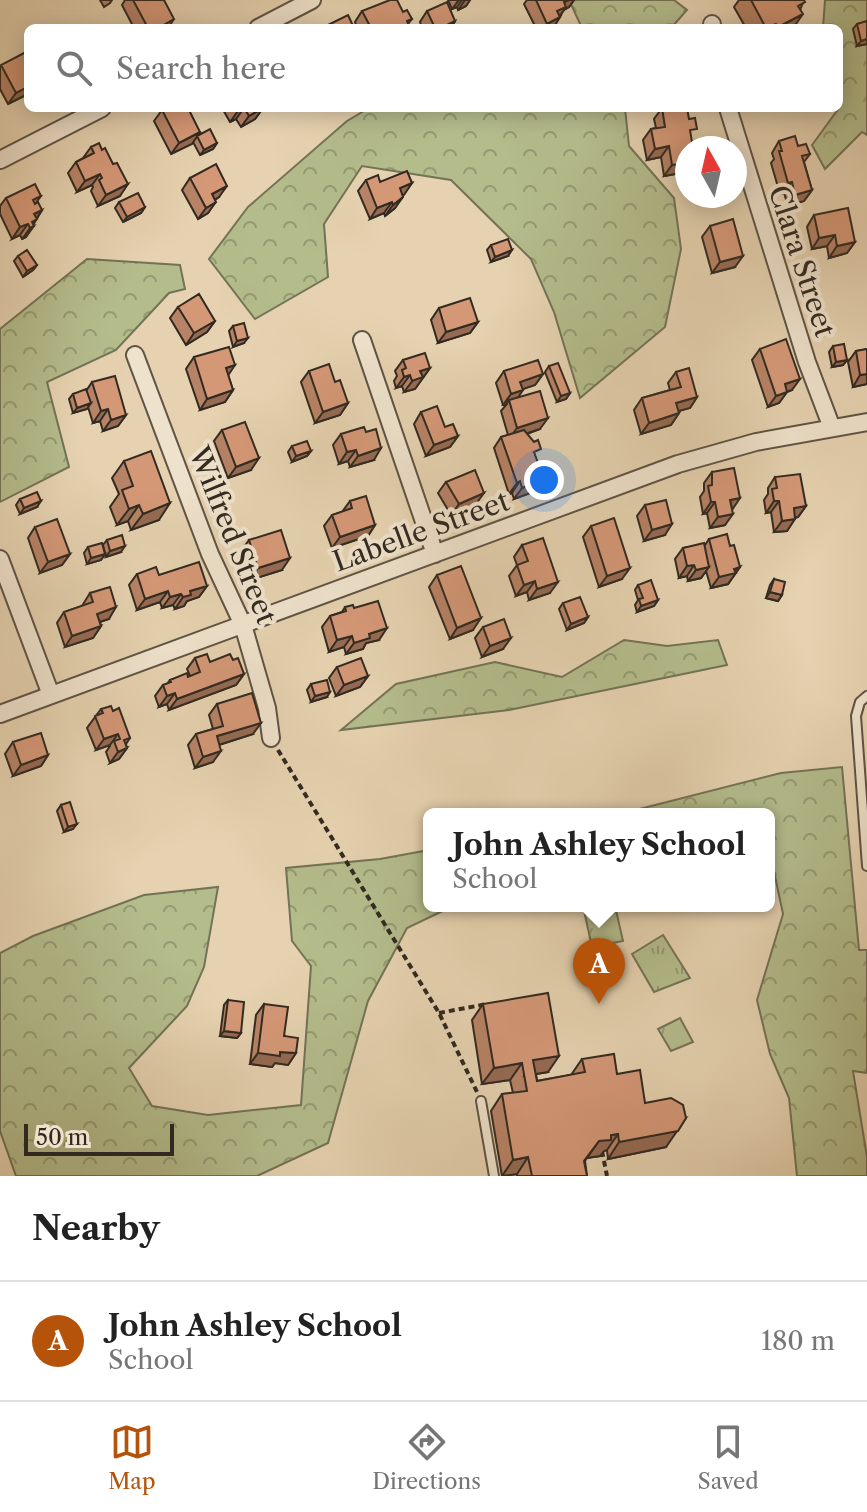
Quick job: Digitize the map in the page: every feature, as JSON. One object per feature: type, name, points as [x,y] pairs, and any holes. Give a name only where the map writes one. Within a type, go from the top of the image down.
[{"type":"street","points":[[266,24],[312,0]]},
{"type":"street","points":[[0,160],[94,112]]},
{"type":"street","name":"Clara Street","points":[[729,112],[807,362],[832,428]]},
{"type":"street","points":[[362,340],[435,554]]},
{"type":"street","name":"Wilfred Street","points":[[135,355],[210,554],[243,625],[267,708],[271,738]]},
{"type":"street","name":"Labelle Street","points":[[0,714],[715,452],[867,422]]},
{"type":"street","points":[[0,559],[51,695]]},
{"type":"lane","points":[[867,696],[857,708],[863,752],[867,866]]},
{"type":"lane","points":[[481,1101],[494,1176]]},
{"type":"path","points":[[271,738],[439,1013],[481,1101]]},
{"type":"path","points":[[439,1013],[490,1004]]},
{"type":"path","points":[[602,1151],[607,1176]]},
{"type":"green space","points":[[569,0],[674,0],[687,10],[675,24],[580,24]]},
{"type":"green space","points":[[825,0],[867,0],[867,135],[862,132],[825,169],[812,145],[836,112],[843,112],[843,24],[823,24]]},
{"type":"green space","points":[[362,112],[625,112],[629,146],[674,198],[681,249],[665,327],[580,398],[554,312],[531,259],[451,180],[362,166],[324,224],[328,277],[255,319],[209,259],[248,207],[347,121]]},
{"type":"green space","points":[[87,259],[180,265],[185,289],[169,293],[116,350],[47,382],[69,467],[0,502],[0,329]]},
{"type":"green space","points":[[624,640],[667,646],[718,640],[727,665],[509,710],[341,730],[396,684],[495,662],[562,677]]},
{"type":"green space","points":[[842,767],[859,950],[867,950],[867,1073],[853,1071],[867,1157],[867,1176],[797,1176],[789,1098],[770,1054],[757,1000],[783,914],[775,876],[775,808],[644,808],[781,773]]},
{"type":"green space","points":[[423,851],[423,912],[440,912],[407,928],[368,1001],[328,1143],[257,1176],[16,1176],[0,1131],[0,953],[33,936],[144,895],[218,887],[204,967],[187,1006],[129,1068],[152,1106],[208,1115],[301,1105],[311,966],[292,941],[286,868],[380,859]]},
{"type":"green space","points":[[584,912],[616,912],[623,941],[592,947]]},
{"type":"green space","points":[[663,935],[690,978],[654,992],[632,954]]},
{"type":"green space","points":[[680,1018],[693,1042],[671,1051],[658,1029]]},
{"type":"building","points":[[133,0],[164,0],[174,19],[165,24],[146,24]]},
{"type":"building","points":[[397,0],[403,12],[407,10],[412,19],[407,21],[408,24],[369,24],[362,11]]},
{"type":"building","points":[[536,0],[569,0],[564,2],[566,7],[557,11],[560,17],[547,24]]},
{"type":"building","points":[[751,0],[804,0],[798,6],[803,14],[784,24],[764,24]]},
{"type":"building","points":[[447,2],[455,21],[433,24],[427,11]]},
{"type":"building","points":[[348,15],[352,24],[330,24]]},
{"type":"building","points":[[867,21],[867,39],[861,41],[857,24]]},
{"type":"building","points":[[24,53],[24,89],[16,93],[1,65]]},
{"type":"building","points":[[163,112],[190,112],[200,132],[179,143]]},
{"type":"building","points":[[663,112],[688,112],[689,119],[695,118],[697,129],[690,130],[691,136],[675,136],[675,165],[672,165],[669,146],[655,149],[651,129],[665,127]]},
{"type":"building","points":[[210,129],[217,143],[204,150],[197,136]]},
{"type":"building","points":[[795,136],[798,146],[806,144],[810,154],[802,156],[812,190],[795,195],[792,182],[788,183],[779,141]]},
{"type":"building","points":[[99,143],[113,164],[117,163],[128,184],[106,195],[99,180],[102,178],[100,174],[85,181],[76,162],[94,153],[91,147]]},
{"type":"building","points":[[216,164],[227,186],[212,194],[216,202],[206,208],[190,178]]},
{"type":"building","points":[[407,171],[412,183],[400,188],[403,197],[393,205],[392,202],[377,208],[366,180],[378,175],[380,182]]},
{"type":"building","points":[[35,184],[41,196],[33,200],[42,210],[34,214],[37,219],[32,222],[34,226],[30,228],[28,224],[20,227],[6,198]]},
{"type":"building","points":[[138,193],[145,207],[127,217],[119,202]]},
{"type":"building","points":[[848,208],[855,242],[837,246],[835,235],[819,238],[814,215]]},
{"type":"building","points":[[733,219],[743,256],[720,262],[710,226]]},
{"type":"building","points":[[508,239],[512,250],[495,257],[491,245]]},
{"type":"building","points":[[27,250],[37,265],[27,271],[18,256]]},
{"type":"building","points":[[199,294],[215,321],[194,333],[178,307]]},
{"type":"building","points":[[470,298],[478,322],[446,332],[439,308]]},
{"type":"building","points":[[244,323],[248,338],[237,341],[233,326]]},
{"type":"building","points":[[786,339],[800,379],[785,384],[787,392],[776,396],[760,349]]},
{"type":"building","points":[[844,344],[847,360],[836,362],[833,346]]},
{"type":"building","points":[[229,347],[235,365],[226,368],[233,390],[207,399],[194,357]]},
{"type":"building","points":[[867,349],[867,374],[860,375],[856,351]]},
{"type":"building","points":[[425,353],[430,368],[420,371],[423,377],[412,381],[410,375],[404,377],[402,370],[406,368],[403,360]]},
{"type":"building","points":[[538,360],[543,374],[520,382],[523,390],[511,394],[504,371]]},
{"type":"building","points":[[558,363],[570,393],[561,396],[549,366]]},
{"type":"building","points":[[329,364],[335,382],[340,380],[348,403],[323,412],[309,371]]},
{"type":"building","points":[[689,368],[697,397],[676,403],[679,413],[649,423],[642,398],[681,387],[676,372]]},
{"type":"building","points":[[115,376],[126,415],[111,420],[108,409],[101,411],[92,382]]},
{"type":"building","points":[[86,389],[91,403],[77,408],[73,394]]},
{"type":"building","points":[[540,391],[548,418],[517,428],[509,400]]},
{"type":"building","points":[[437,406],[445,427],[453,424],[458,436],[434,445],[421,412]]},
{"type":"building","points":[[245,422],[259,458],[236,467],[222,430]]},
{"type":"building","points":[[364,427],[366,432],[376,429],[381,448],[358,456],[356,450],[347,452],[341,434]]},
{"type":"building","points":[[524,430],[534,442],[538,440],[541,449],[534,452],[544,480],[522,488],[520,481],[517,483],[501,437]]},
{"type":"building","points":[[307,441],[311,451],[296,456],[292,446]]},
{"type":"building","points":[[151,451],[170,503],[143,514],[139,505],[129,509],[122,490],[133,486],[124,461]]},
{"type":"building","points":[[734,468],[740,498],[730,500],[733,514],[718,517],[708,486],[712,485],[712,472]]},
{"type":"building","points":[[475,470],[484,493],[459,504],[446,482]]},
{"type":"building","points":[[800,474],[806,506],[794,508],[795,519],[782,521],[779,501],[774,501],[772,489],[777,488],[775,477]]},
{"type":"building","points":[[37,492],[41,501],[24,508],[20,499]]},
{"type":"building","points":[[366,496],[375,525],[340,537],[332,515],[352,508],[350,501]]},
{"type":"building","points":[[666,500],[672,524],[652,530],[645,505]]},
{"type":"building","points":[[614,518],[630,568],[607,576],[591,526]]},
{"type":"building","points":[[57,519],[70,554],[48,562],[35,527]]},
{"type":"building","points":[[281,530],[290,558],[258,568],[249,540]]},
{"type":"building","points":[[727,534],[730,546],[734,545],[740,567],[734,569],[736,573],[719,577],[709,539]]},
{"type":"building","points":[[122,535],[125,546],[110,551],[107,540]]},
{"type":"building","points":[[543,538],[558,582],[537,589],[535,581],[524,585],[517,565],[528,561],[522,545]]},
{"type":"building","points":[[102,543],[105,554],[91,558],[88,547]]},
{"type":"building","points":[[704,543],[709,567],[696,570],[694,565],[687,566],[683,548]]},
{"type":"building","points":[[199,562],[207,586],[190,591],[191,595],[183,597],[181,594],[170,597],[168,591],[145,599],[137,574],[156,567],[159,575]]},
{"type":"building","points":[[461,566],[481,618],[457,628],[437,575]]},
{"type":"building","points":[[774,579],[785,582],[782,595],[770,592]]},
{"type":"building","points":[[651,580],[658,600],[641,606],[639,599],[643,598],[638,585]]},
{"type":"building","points":[[110,587],[116,607],[97,614],[101,626],[72,636],[64,612],[93,602],[90,593]]},
{"type":"building","points":[[580,597],[588,617],[571,624],[563,603]]},
{"type":"building","points":[[378,601],[387,628],[354,643],[352,636],[337,640],[330,616],[346,611],[345,607],[353,605],[354,608]]},
{"type":"building","points":[[504,619],[511,638],[490,646],[483,627]]},
{"type":"building","points":[[207,654],[210,662],[230,654],[233,660],[238,658],[244,674],[177,699],[175,693],[167,696],[163,685],[187,673],[188,677],[200,672],[195,658]]},
{"type":"building","points":[[361,658],[368,676],[344,685],[337,667]]},
{"type":"building","points":[[327,680],[330,692],[315,696],[311,684]]},
{"type":"building","points":[[252,693],[261,723],[217,736],[221,751],[203,757],[196,734],[223,726],[217,704]]},
{"type":"building","points":[[111,706],[113,711],[119,708],[130,738],[124,740],[127,748],[118,752],[114,741],[120,739],[118,734],[104,739],[95,716],[103,713],[101,709]]},
{"type":"building","points":[[41,733],[48,755],[21,765],[13,742]]},
{"type":"building","points":[[70,802],[77,824],[68,827],[61,805]]},
{"type":"building","points":[[548,993],[559,1056],[533,1060],[537,1081],[585,1072],[582,1059],[614,1054],[617,1074],[640,1070],[645,1103],[671,1098],[683,1105],[686,1118],[678,1131],[619,1142],[618,1134],[611,1135],[611,1140],[599,1141],[584,1161],[587,1176],[532,1176],[528,1157],[513,1160],[502,1094],[527,1091],[522,1063],[494,1068],[483,1004]]},
{"type":"building","points":[[228,1000],[244,1002],[241,1033],[224,1031]]},
{"type":"building","points":[[264,1004],[288,1007],[284,1036],[298,1038],[296,1053],[280,1052],[280,1056],[258,1053]]},
{"type":"place","name":"John Ashley School","points":[[599,1004]]}]
